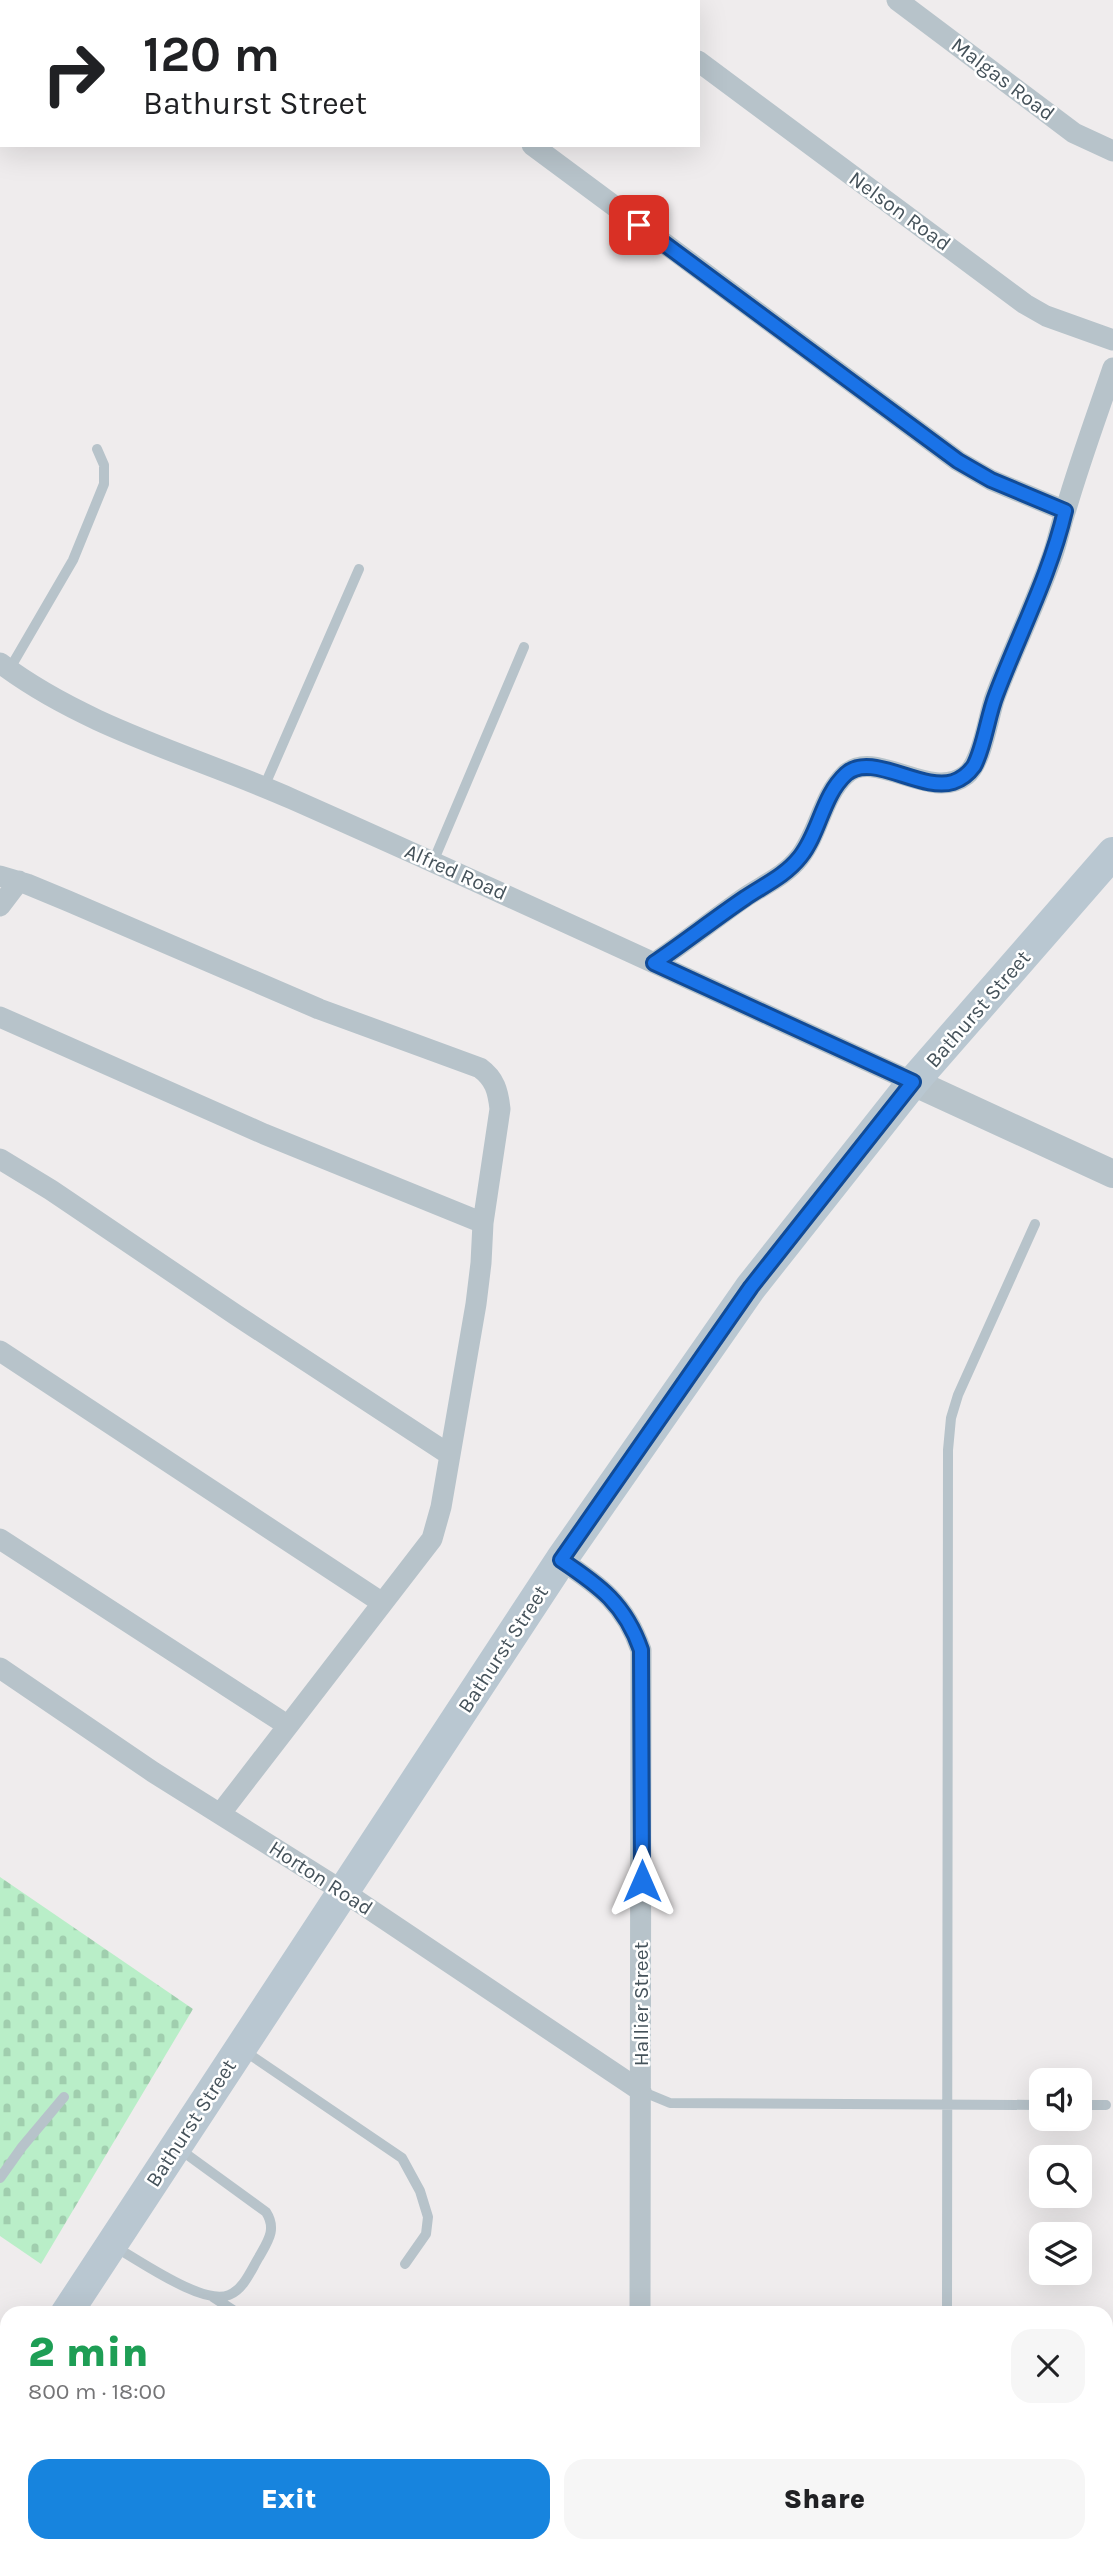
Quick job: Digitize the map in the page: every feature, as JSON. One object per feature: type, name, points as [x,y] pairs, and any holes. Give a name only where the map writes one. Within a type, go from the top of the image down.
[{"type":"main road","name":"Bathurst Street","points":[[76,2306],[111,2244],[561,1560],[751,1287],[913,1082],[1113,853]]},
{"type":"street","name":"Malgas Road","points":[[897,0],[1074,133],[1113,151]]},
{"type":"street","name":"Nelson Road","points":[[700,62],[1025,304],[1046,316],[1113,340]]},
{"type":"street","points":[[534,147],[958,461],[991,480],[1065,511]]},
{"type":"street","points":[[654,963],[746,897],[788,871],[814,835],[835,788],[853,769],[868,766],[941,783],[953,782],[966,776],[975,765],[995,697],[1052,558],[1113,368]]},
{"type":"street","name":"Alfred Road","points":[[4,667],[26,683],[120,729],[264,787],[433,862],[913,1082]]},
{"type":"street","points":[[0,906],[9,879],[320,1009],[480,1068],[495,1083],[500,1109],[483,1223],[476,1304],[441,1507],[432,1539],[220,1814]]},
{"type":"street","points":[[0,1017],[264,1134],[483,1223]]},
{"type":"street","points":[[913,1082],[1113,1174]]},
{"type":"street","points":[[0,1159],[51,1190],[450,1455]]},
{"type":"street","points":[[0,1351],[382,1602]]},
{"type":"street","points":[[0,1539],[287,1724]]},
{"type":"street","name":"Hallier Street","points":[[561,1560],[609,1595],[623,1611],[641,1650],[640,2306]]},
{"type":"street","name":"Horton Road","points":[[0,1668],[153,1772],[344,1892],[641,2091]]},
{"type":"lane","points":[[4,667],[73,560],[104,484],[104,465],[97,449]]},
{"type":"lane","points":[[264,787],[359,569]]},
{"type":"lane","points":[[433,862],[524,647]]},
{"type":"lane","points":[[947,2306],[948,1476],[951,1418],[958,1395],[1035,1224]]},
{"type":"lane","points":[[241,2048],[402,2158],[420,2191],[428,2217],[426,2234],[405,2264]]},
{"type":"lane","points":[[641,2091],[670,2103],[1029,2105]]},
{"type":"lane","points":[[0,2178],[64,2097]]},
{"type":"lane","points":[[1092,2105],[1106,2105]]},
{"type":"lane","points":[[176,2146],[266,2212],[272,2226],[269,2239],[242,2286],[229,2295],[213,2297]]},
{"type":"lane","points":[[111,2244],[227,2306]]},
{"type":"green space","points":[[0,1877],[193,2009],[41,2264],[0,2236]]},
{"type":"route","points":[[639,225],[958,461],[991,480],[1065,511],[1052,558],[995,697],[975,765],[966,776],[953,782],[941,783],[868,766],[853,769],[835,788],[814,835],[788,871],[746,897],[654,963],[913,1082],[751,1287],[561,1560],[609,1595],[623,1611],[641,1650],[642,1881]]}]
